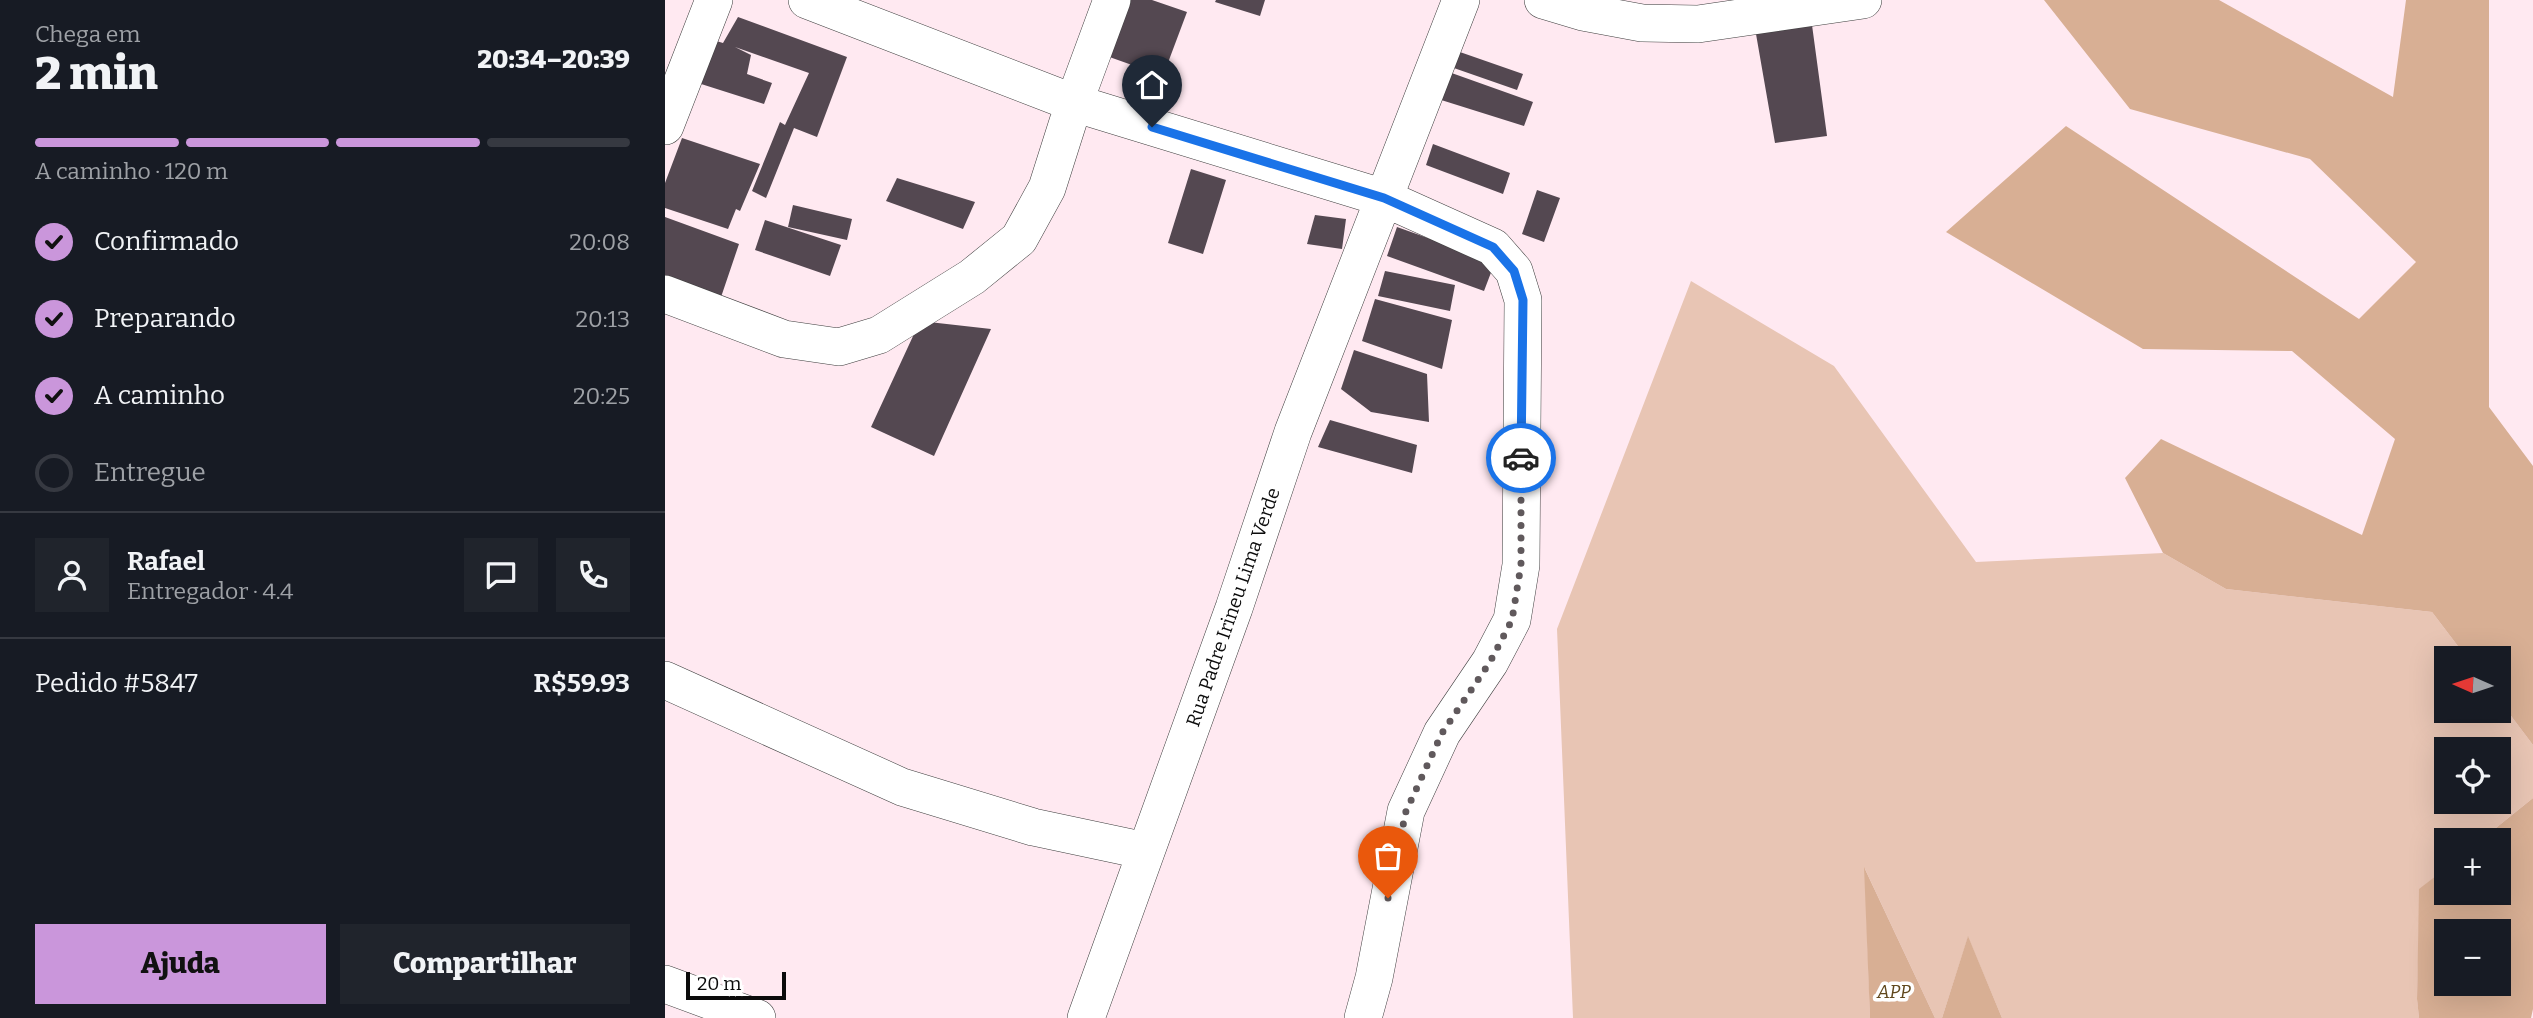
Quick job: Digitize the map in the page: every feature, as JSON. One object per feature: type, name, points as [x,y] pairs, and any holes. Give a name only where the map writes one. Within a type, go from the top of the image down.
[{"type":"street","points":[[665,127],[714,0]]},
{"type":"street","points":[[807,0],[1075,103],[1384,198],[1493,247],[1514,271],[1523,300],[1521,565],[1512,620],[1490,662],[1442,733],[1406,811],[1374,978],[1363,1018]]},
{"type":"street","points":[[665,294],[784,339],[839,347],[879,335],[972,277],[1019,239],[1047,188],[1112,0]]},
{"type":"street","name":"Rua Padre Irineu Lima Verde","points":[[1086,1018],[1234,608],[1293,432],[1461,0]]},
{"type":"street","points":[[1543,0],[1583,12],[1642,23],[1695,12],[1863,0]]},
{"type":"street","points":[[665,680],[902,787],[1033,827],[1146,851]]},
{"type":"street","points":[[665,984],[757,1018]]},
{"type":"shaded area","points":[[1691,281],[1834,366],[1976,562],[2163,553],[2226,589],[2432,612],[2458,646],[2434,646],[2434,723],[2511,723],[2511,716],[2533,745],[2533,798],[2496,828],[2434,828],[2434,878],[2420,889],[2417,998],[2419,1018],[2002,1018],[1968,937],[1942,1018],[1935,1018],[1865,869],[1870,1018],[1573,1018],[1557,629]]},
{"type":"green space","points":[[2044,0],[2219,0],[2393,97],[2406,0],[2489,0],[2489,407],[2533,466],[2533,745],[2511,716],[2511,646],[2458,646],[2432,612],[2226,589],[2163,553],[2125,478],[2161,439],[2362,535],[2395,439],[2292,351],[2143,349],[1946,232],[2066,126],[2359,319],[2416,262],[2310,159],[2130,109]]},
{"type":"green space","points":[[2533,798],[2531,1018],[2419,1018],[2419,889],[2434,877],[2434,905],[2511,905],[2511,828],[2496,828]]},
{"type":"green space","name":"APP","points":[[1864,867],[1935,1018],[1870,1018]]},
{"type":"green space","name":"APP","points":[[1968,936],[2002,1018],[1942,1018]]},
{"type":"building","points":[[1121,0],[1152,0],[1187,12],[1163,76],[1101,54]]},
{"type":"building","points":[[1265,0],[1260,16],[1215,2]]},
{"type":"building","points":[[738,17],[847,57],[817,137],[794,128],[766,198],[752,191],[780,122],[785,125],[809,73],[735,47],[751,55],[747,74],[772,83],[764,104],[698,83],[713,40],[723,43]]},
{"type":"building","points":[[1812,25],[1827,136],[1775,143],[1756,34]]},
{"type":"building","points":[[1457,51],[1523,74],[1517,90],[1451,67]]},
{"type":"building","points":[[1446,71],[1533,102],[1524,126],[1438,99]]},
{"type":"building","points":[[682,138],[760,164],[740,211],[736,209],[728,229],[665,208],[665,183]]},
{"type":"building","points":[[1433,144],[1510,173],[1503,194],[1426,165]]},
{"type":"building","points":[[1191,169],[1226,180],[1203,254],[1168,243]]},
{"type":"building","points":[[897,178],[975,202],[963,229],[886,201]]},
{"type":"building","points":[[1537,190],[1560,198],[1544,242],[1522,234]]},
{"type":"building","points":[[793,205],[852,219],[847,240],[788,227]]},
{"type":"building","points":[[1315,215],[1346,219],[1342,249],[1307,244]]},
{"type":"building","points":[[665,217],[739,244],[719,303],[665,284]]},
{"type":"building","points":[[765,220],[841,245],[830,276],[755,250]]},
{"type":"building","points":[[1397,227],[1495,262],[1484,291],[1387,256]]},
{"type":"building","points":[[1385,271],[1455,285],[1450,311],[1378,296]]},
{"type":"building","points":[[1375,299],[1452,320],[1442,369],[1362,341]]},
{"type":"building","points":[[920,321],[991,329],[934,456],[871,427]]},
{"type":"building","points":[[1354,350],[1427,374],[1429,422],[1371,412],[1341,389]]},
{"type":"building","points":[[1330,420],[1417,445],[1412,473],[1318,447]]},
{"type":"way so far","points":[[1388,898],[1406,811],[1442,733],[1490,662],[1512,620],[1521,565],[1521,458]]},
{"type":"route","points":[[1152,127],[1384,198],[1493,247],[1514,271],[1523,300],[1521,458]]}]
